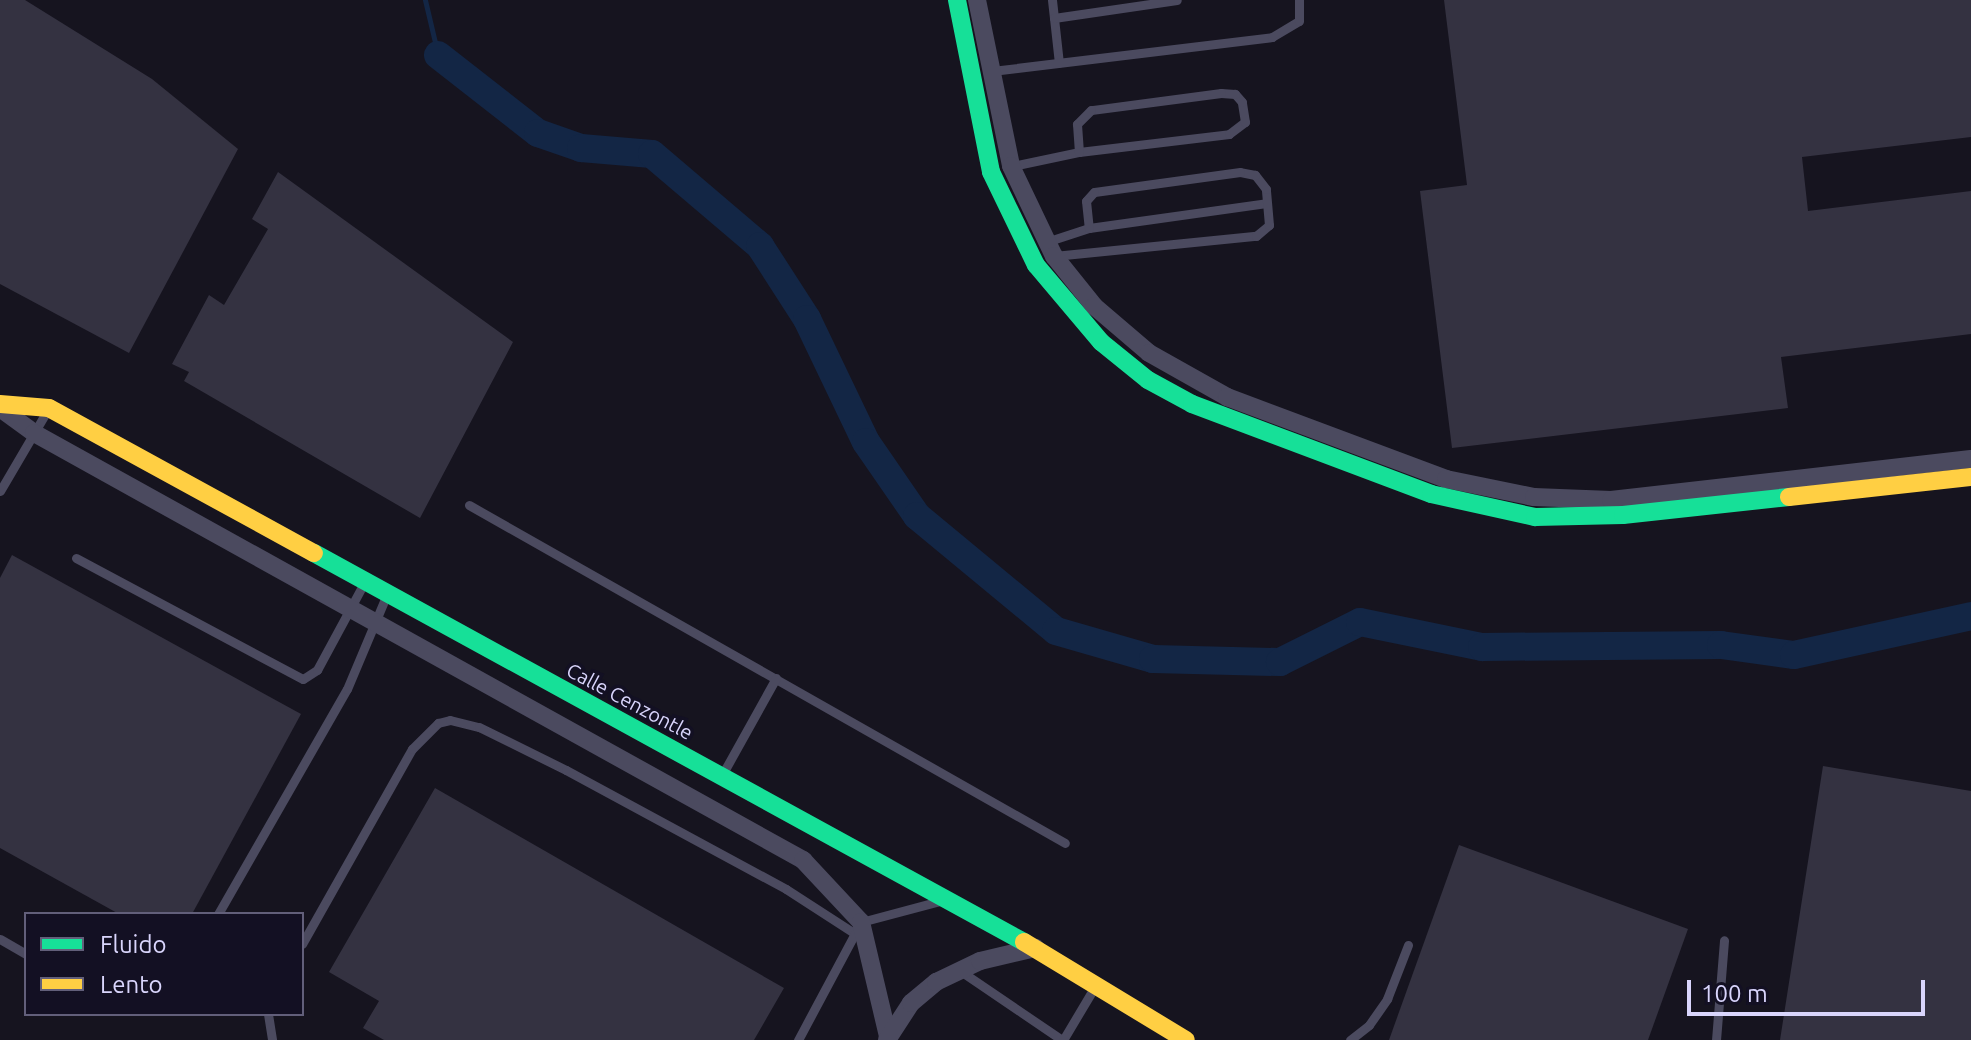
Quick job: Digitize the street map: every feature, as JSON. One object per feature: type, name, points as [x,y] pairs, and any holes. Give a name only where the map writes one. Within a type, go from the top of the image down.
[{"type":"street","points":[[957,0],[991,172],[1032,258],[1086,326],[1148,380],[1229,419],[1465,505],[1535,517],[1589,518],[1971,477]]},
{"type":"street","points":[[977,0],[989,72],[1011,166],[1050,250],[1094,306],[1149,353],[1188,377],[1294,423],[1474,487],[1534,497],[1611,500],[1971,459]]},
{"type":"street","points":[[0,406],[49,408]]},
{"type":"street","points":[[0,406],[34,433],[353,607],[803,860],[857,928],[887,1038]]},
{"type":"street","name":"Calle Cenzontle","points":[[49,408],[364,583],[947,899],[1035,948],[1186,1040]]},
{"type":"street","points":[[887,1038],[923,992],[957,969],[1035,948]]},
{"type":"lane","points":[[1052,0],[1059,63]]},
{"type":"lane","points":[[1054,18],[1177,0]]},
{"type":"lane","points":[[969,73],[1272,37],[1296,25],[1299,0]]},
{"type":"lane","points":[[991,172],[1079,152],[1229,134],[1245,122],[1242,102],[1235,94],[1221,93],[1091,110],[1077,124],[1079,152]]},
{"type":"lane","points":[[1032,258],[1050,250],[1256,236],[1269,225],[1264,185],[1250,173],[1104,191],[1086,201],[1089,228]]},
{"type":"lane","points":[[1032,258],[1089,228],[1266,203]]},
{"type":"lane","points":[[0,491],[49,408]]},
{"type":"lane","points":[[469,505],[1065,843]]},
{"type":"lane","points":[[76,558],[303,679],[317,670],[364,583]]},
{"type":"lane","points":[[219,912],[347,689],[378,623],[387,593]]},
{"type":"lane","points":[[722,775],[776,678]]},
{"type":"lane","points":[[304,940],[412,749],[438,723],[450,720],[479,727],[566,770],[857,928]]},
{"type":"lane","points":[[798,1040],[857,928],[947,899]]},
{"type":"lane","points":[[0,939],[24,953]]},
{"type":"lane","points":[[1716,1040],[1724,940]]},
{"type":"lane","points":[[1350,1040],[1369,1025],[1387,999],[1408,945]]},
{"type":"lane","points":[[957,969],[1062,1040],[1096,985]]},
{"type":"lane","points":[[268,1016],[272,1040]]},
{"type":"building","points":[[0,0],[25,0],[152,79],[238,149],[129,353],[0,284]]},
{"type":"building","points":[[1444,0],[1971,0],[1971,137],[1802,157],[1808,211],[1971,191],[1971,334],[1781,357],[1788,408],[1452,448],[1420,191],[1467,185]]},
{"type":"building","points":[[278,172],[513,342],[420,518],[184,381],[189,372],[172,364],[209,295],[224,305],[268,229],[252,219]]},
{"type":"building","points":[[12,555],[301,714],[193,912],[115,912],[0,848],[0,578]]},
{"type":"building","points":[[1823,766],[1971,791],[1971,1040],[1780,1040]]},
{"type":"building","points":[[435,788],[784,988],[754,1040],[384,1040],[363,1028],[379,1001],[329,972]]},
{"type":"building","points":[[1459,845],[1688,929],[1648,1040],[1389,1040]]},
{"type":"waterway","points":[[425,0],[438,55]]},
{"type":"waterway","points":[[438,55],[538,133],[581,148],[652,154],[760,246],[807,319],[866,442],[917,516],[1056,631],[1153,659],[1280,662],[1360,622],[1482,647],[1721,645],[1794,655],[1971,616]]},
{"type":"traffic: fast","points":[[957,0],[991,172],[1036,265],[1101,342],[1148,380],[1192,404],[1431,494],[1535,517],[1623,515],[1789,497]]},
{"type":"traffic: fast","points":[[314,553],[1024,942]]},
{"type":"traffic: slow","points":[[0,404],[49,408],[314,553]]},
{"type":"traffic: slow","points":[[1789,497],[1971,477]]},
{"type":"traffic: slow","points":[[1024,942],[1186,1040]]}]
